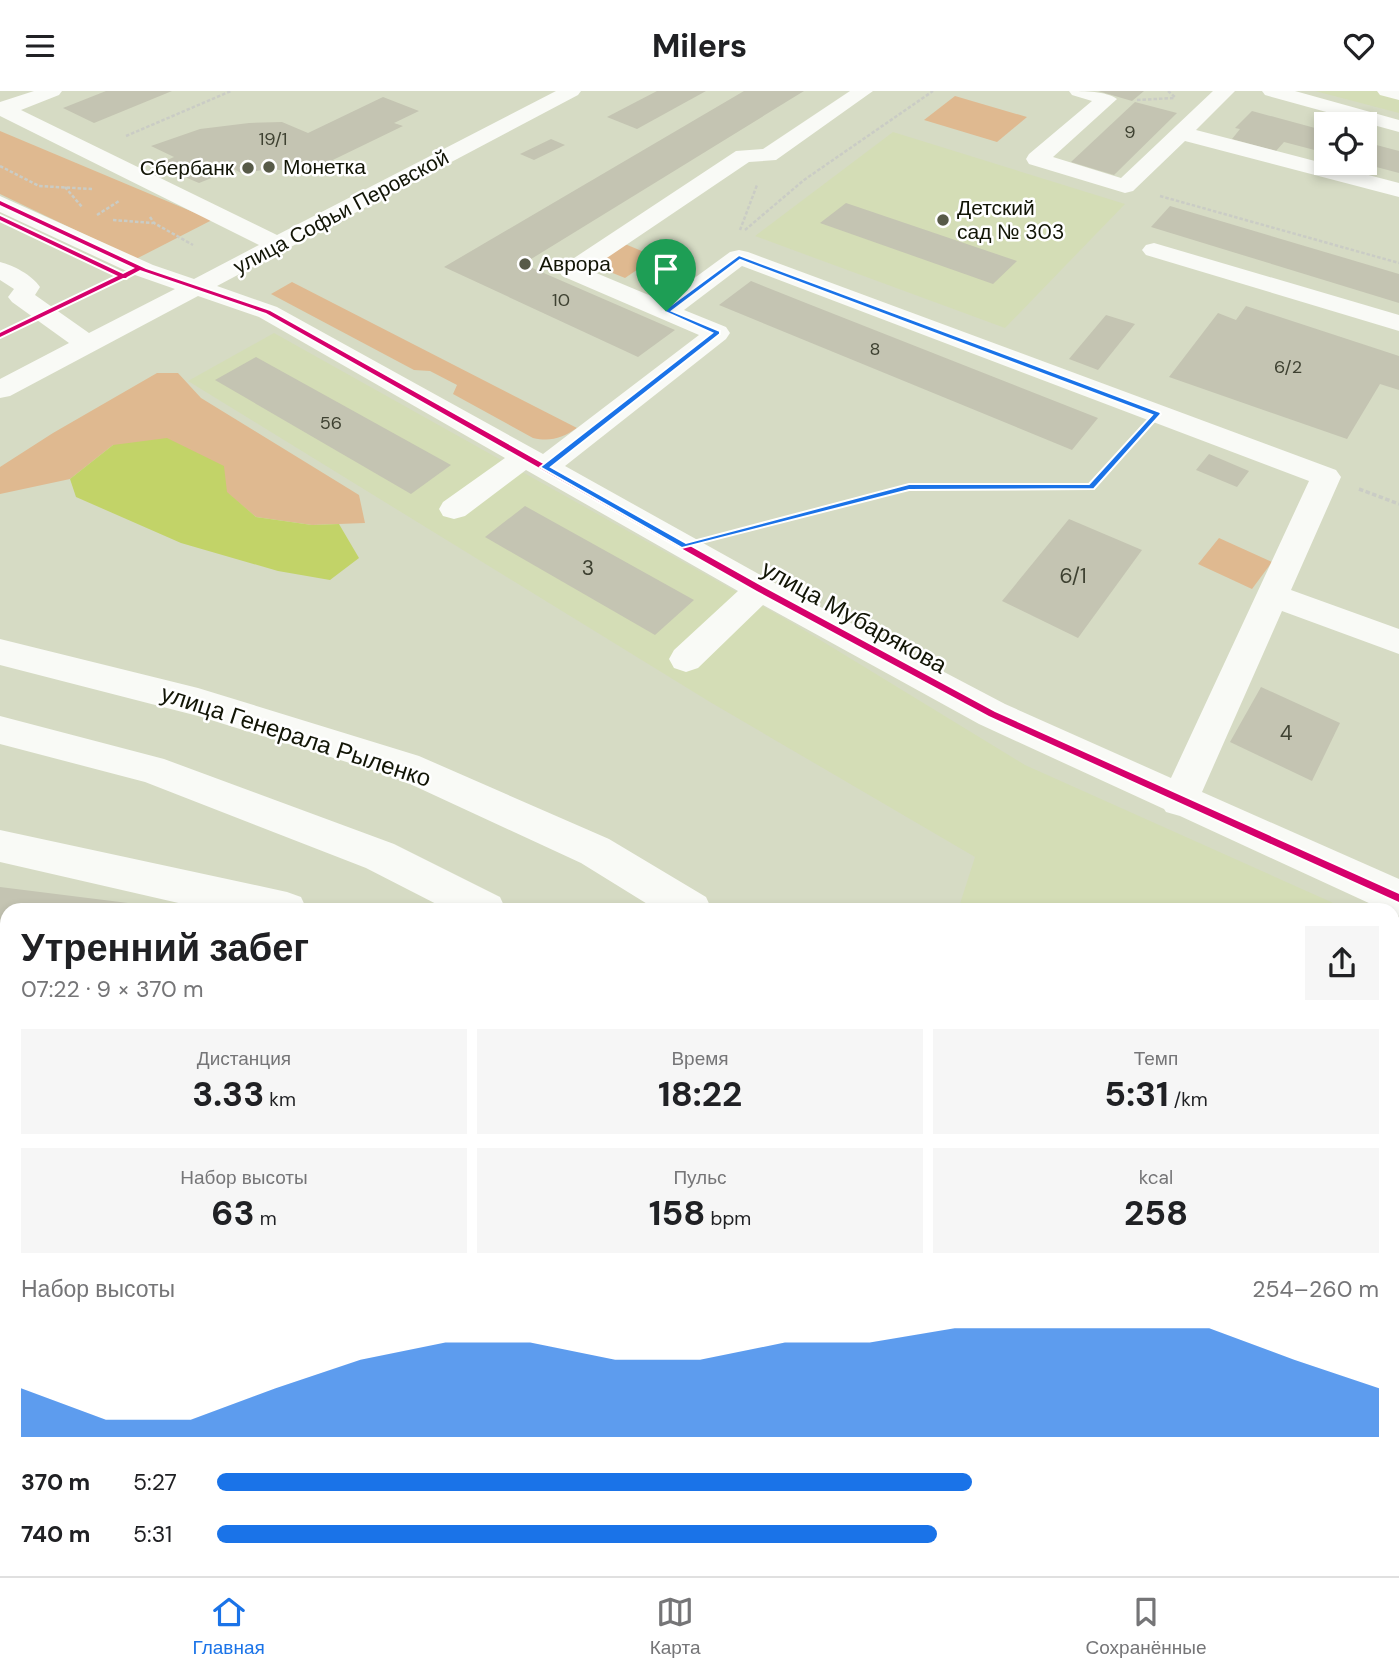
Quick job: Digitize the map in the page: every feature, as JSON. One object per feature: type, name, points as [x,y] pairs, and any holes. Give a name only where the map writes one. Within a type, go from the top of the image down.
[{"type":"street","points":[[2,109],[52,91]]},
{"type":"street","name":"улица Софьи Перовской","points":[[3,388],[570,91]]},
{"type":"street","points":[[454,509],[535,462],[717,333],[571,271],[744,156],[768,155],[863,91]]},
{"type":"street","points":[[1079,91],[1107,99],[1037,159],[1125,186],[1225,91]]},
{"type":"street","points":[[1272,91],[1399,126]]},
{"type":"street","points":[[1387,91],[1399,94]]},
{"type":"street","points":[[2,109],[86,153],[143,188],[278,245]]},
{"type":"street","points":[[1181,133],[1399,190]]},
{"type":"street","name":"улица Мубарякова","points":[[4,209],[144,270],[268,312],[760,589],[992,714],[1179,801],[1399,898]]},
{"type":"street","points":[[1154,250],[1399,323]]},
{"type":"street","points":[[666,311],[739,257],[1325,477],[1179,801]]},
{"type":"street","points":[[0,269],[28,286],[10,302],[86,343]]},
{"type":"street","points":[[686,659],[760,589]]},
{"type":"street","points":[[1271,595],[1399,642]]},
{"type":"street","name":"улица Генерала Рыленко","points":[[0,652],[198,702],[406,765],[595,852],[680,903]]},
{"type":"street","points":[[0,730],[151,769],[380,856],[472,903]]},
{"type":"street","points":[[0,846],[256,903]]},
{"type":"path","points":[[86,153],[231,91]]},
{"type":"path","points":[[768,155],[738,236],[804,180],[933,91]]},
{"type":"path","points":[[0,166],[39,186],[143,188]]},
{"type":"path","points":[[1125,186],[1399,263]]},
{"type":"path","points":[[65,187],[83,208]]},
{"type":"path","points":[[143,188],[91,218],[154,223],[192,245]]},
{"type":"path","points":[[143,188],[154,223]]},
{"type":"path","points":[[685,546],[909,487],[1091,487],[1157,414]]},
{"type":"shaded area","points":[[1315,91],[1399,91],[1399,113]]},
{"type":"shaded area","points":[[955,96],[1027,117],[997,142],[924,120]]},
{"type":"shaded area","points":[[0,131],[212,220],[136,259],[0,194]]},
{"type":"shaded area","name":"Детский сад № 303","points":[[893,132],[1125,204],[1005,328],[755,236]]},
{"type":"shaded area","points":[[625,244],[656,257],[625,278],[593,265]]},
{"type":"shaded area","points":[[292,282],[577,428],[556,438],[533,438],[453,394],[457,385],[430,371],[414,370],[271,294]]},
{"type":"shaded area","points":[[274,333],[794,624],[1025,765],[1333,903],[960,903],[975,857],[710,702],[188,381]]},
{"type":"shaded area","points":[[157,373],[178,373],[201,398],[359,495],[365,523],[312,525],[256,517],[226,492],[113,445],[70,479],[0,494],[0,467]]},
{"type":"shaded area","points":[[167,438],[224,466],[227,492],[256,517],[312,525],[339,524],[359,558],[330,580],[278,571],[181,543],[76,497],[70,479],[113,445]]},
{"type":"shaded area","points":[[1219,538],[1272,562],[1252,589],[1198,564]]},
{"type":"building","points":[[106,91],[172,91],[94,123],[63,108]]},
{"type":"building","points":[[657,91],[706,91],[637,129],[607,117]]},
{"type":"building","points":[[744,91],[804,91],[523,264],[675,330],[638,357],[444,267]]},
{"type":"building","points":[[1098,91],[1144,91],[1132,101]]},
{"type":"building","points":[[383,97],[419,111],[394,123],[403,126],[306,173],[271,169],[241,173],[234,169],[199,183],[156,165],[174,157],[151,146],[200,129],[249,123],[282,122],[308,133]]},
{"type":"building","points":[[1135,102],[1177,113],[1114,175],[1071,162]]},
{"type":"building","points":[[1252,111],[1314,128],[1314,150],[1284,142],[1276,151],[1232,139],[1240,129],[1235,128]]},
{"type":"building","points":[[551,139],[565,145],[534,160],[520,154]]},
{"type":"building","points":[[1377,145],[1399,151],[1399,173],[1377,167]]},
{"type":"building","points":[[846,203],[1017,261],[993,284],[820,223]]},
{"type":"building","points":[[1170,206],[1399,274],[1399,303],[1151,227]]},
{"type":"building","points":[[751,281],[1098,418],[1072,450],[719,305]]},
{"type":"building","points":[[1246,306],[1399,356],[1399,390],[1380,384],[1347,439],[1169,377],[1218,313],[1236,320]]},
{"type":"building","points":[[1106,315],[1135,324],[1098,370],[1069,359]]},
{"type":"building","points":[[256,357],[451,465],[411,494],[215,380]]},
{"type":"building","points":[[1209,454],[1249,471],[1237,487],[1196,470]]},
{"type":"building","points":[[525,506],[694,600],[655,635],[485,537]]},
{"type":"building","points":[[1069,519],[1142,550],[1078,638],[1002,601]]},
{"type":"building","points":[[1261,687],[1340,723],[1312,781],[1230,742]]},
{"type":"building","points":[[0,887],[128,903],[0,903]]},
{"type":"cycle path","points":[[0,203],[144,270],[268,312],[760,589],[992,714],[1399,898]]},
{"type":"cycle path","points":[[0,218],[124,277]]},
{"type":"cycle path","points":[[0,335],[140,268]]},
{"type":"place","name":"Монетка","points":[[269,167]]},
{"type":"place","name":"Сбербанк","points":[[248,168]]},
{"type":"place","name":"Детский сад № 303","points":[[943,220]]},
{"type":"place","name":"Аврора","points":[[525,264]]},
{"type":"route","points":[[739,257],[1157,414],[1091,487],[909,487],[685,546],[545,467],[717,333],[666,311],[739,257]]}]
